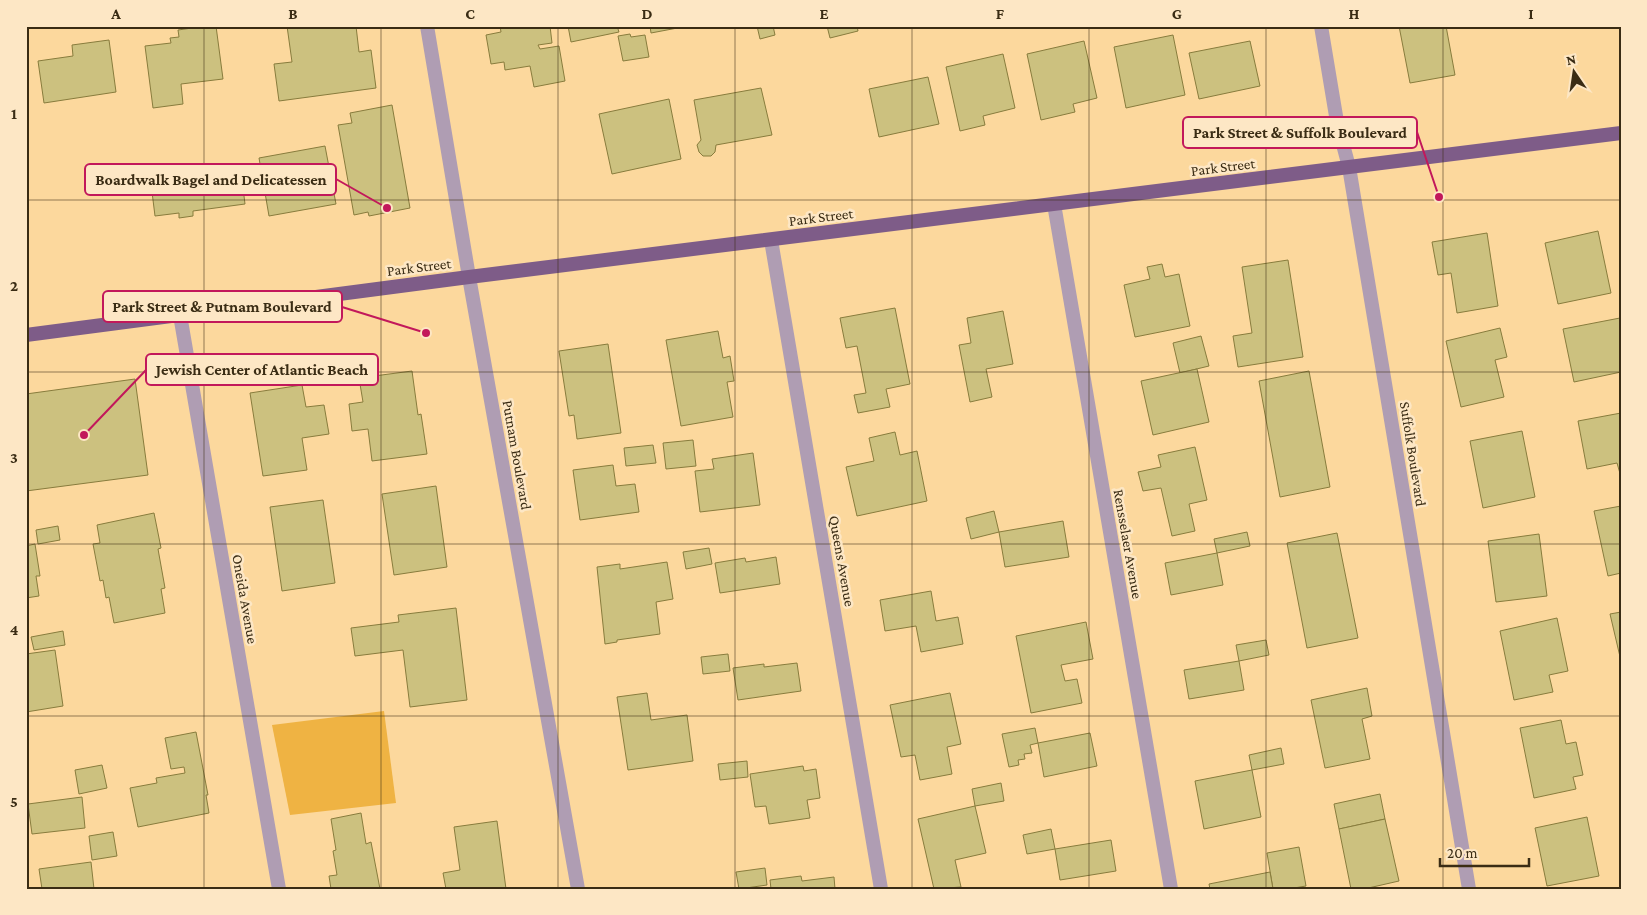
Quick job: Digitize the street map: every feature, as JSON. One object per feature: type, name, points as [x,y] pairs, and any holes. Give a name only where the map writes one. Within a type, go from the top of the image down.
[{"type":"highway","name":"Park Street","points":[[26,335],[469,277],[1621,133]]},
{"type":"street","name":"Putnam Boulevard","points":[[427,26],[469,277],[578,889]]},
{"type":"street","name":"Suffolk Boulevard","points":[[1321,26],[1337,122],[1349,167],[1469,889]]},
{"type":"street","name":"Rensselaer Avenue","points":[[1054,204],[1171,889]]},
{"type":"street","name":"Queens Avenue","points":[[771,240],[881,889]]},
{"type":"street","name":"Oneida Avenue","points":[[180,315],[279,889]]},
{"type":"shaded area","points":[[384,711],[396,803],[290,815],[272,725]]},
{"type":"building","points":[[216,26],[223,79],[181,84],[183,104],[153,108],[145,46],[171,43],[170,38],[179,37],[178,30]]},
{"type":"building","points":[[287,26],[356,26],[359,52],[371,50],[376,88],[279,101],[274,64],[292,62]]},
{"type":"building","points":[[500,26],[550,26],[552,43],[538,45],[540,49],[559,46],[565,81],[534,87],[530,66],[505,70],[504,62],[491,64],[486,35],[501,32]]},
{"type":"building","points":[[568,26],[617,26],[619,32],[571,42]]},
{"type":"building","points":[[650,26],[688,26],[651,33]]},
{"type":"building","points":[[757,26],[773,26],[775,35],[760,39]]},
{"type":"building","points":[[827,26],[857,26],[858,31],[830,38]]},
{"type":"building","points":[[1399,26],[1446,26],[1455,75],[1410,83]]},
{"type":"building","points":[[630,34],[631,37],[645,35],[649,57],[623,61],[618,36]]},
{"type":"building","points":[[1173,35],[1185,95],[1126,108],[1114,47]]},
{"type":"building","points":[[109,40],[116,92],[44,103],[38,61],[73,56],[72,45]]},
{"type":"building","points":[[1084,41],[1097,98],[1073,104],[1075,112],[1041,120],[1027,54]]},
{"type":"building","points":[[1250,41],[1260,86],[1199,99],[1189,53]]},
{"type":"building","points":[[1003,54],[1015,108],[983,116],[985,125],[960,131],[946,67]]},
{"type":"building","points":[[928,77],[939,124],[879,137],[869,89]]},
{"type":"building","points":[[761,88],[772,135],[716,145],[715,152],[711,156],[703,156],[699,152],[697,145],[701,140],[694,100]]},
{"type":"building","points":[[669,99],[681,159],[612,174],[599,114]]},
{"type":"building","points":[[392,105],[410,208],[369,216],[368,212],[354,215],[338,125],[352,123],[350,113]]},
{"type":"building","points":[[325,146],[336,204],[269,216],[259,158]]},
{"type":"building","points":[[240,164],[245,204],[193,211],[193,216],[179,218],[179,213],[155,216],[150,176]]},
{"type":"building","points":[[1598,231],[1611,293],[1558,304],[1545,243]]},
{"type":"building","points":[[1487,233],[1498,306],[1457,313],[1451,273],[1438,275],[1432,242]]},
{"type":"building","points":[[1288,260],[1303,357],[1238,367],[1233,336],[1252,333],[1242,267]]},
{"type":"building","points":[[1162,264],[1165,277],[1179,274],[1190,326],[1135,337],[1124,285],[1150,279],[1147,267]]},
{"type":"building","points":[[895,308],[910,384],[886,389],[890,407],[858,413],[854,395],[866,393],[857,346],[846,348],[840,318]]},
{"type":"building","points":[[1003,311],[1013,364],[986,369],[992,397],[970,402],[959,345],[971,343],[967,318]]},
{"type":"building","points":[[1620,318],[1621,372],[1574,382],[1563,329]]},
{"type":"building","points":[[1500,328],[1507,357],[1495,360],[1504,397],[1461,407],[1446,341]]},
{"type":"building","points":[[718,331],[723,358],[730,356],[734,381],[727,382],[733,417],[681,426],[666,340]]},
{"type":"building","points":[[1201,336],[1209,366],[1180,373],[1173,343]]},
{"type":"building","points":[[608,344],[621,433],[577,439],[574,415],[569,416],[559,351]]},
{"type":"building","points":[[1197,369],[1209,422],[1153,435],[1141,381]]},
{"type":"building","points":[[412,371],[418,415],[421,414],[427,454],[372,461],[368,429],[352,431],[349,404],[363,402],[359,378]]},
{"type":"building","points":[[1309,371],[1330,487],[1280,497],[1259,381]]},
{"type":"building","points":[[135,379],[148,475],[26,491],[26,394]]},
{"type":"building","points":[[302,385],[306,407],[324,405],[329,434],[302,438],[307,470],[263,476],[250,393]]},
{"type":"building","points":[[1621,413],[1621,477],[1617,463],[1587,469],[1578,421]]},
{"type":"building","points":[[1522,431],[1535,497],[1483,508],[1470,441]]},
{"type":"building","points":[[895,432],[900,455],[917,451],[927,501],[857,516],[846,467],[874,461],[869,438]]},
{"type":"building","points":[[693,440],[696,466],[666,469],[663,443]]},
{"type":"building","points":[[653,445],[656,463],[626,466],[624,448]]},
{"type":"building","points":[[1195,447],[1207,500],[1189,504],[1195,531],[1172,536],[1161,488],[1143,491],[1138,472],[1161,467],[1158,455]]},
{"type":"building","points":[[753,453],[760,505],[700,512],[695,471],[714,469],[712,459]]},
{"type":"building","points":[[613,465],[616,486],[635,484],[639,512],[580,520],[573,470]]},
{"type":"building","points":[[436,486],[447,567],[394,575],[382,494]]},
{"type":"building","points":[[323,500],[335,583],[282,591],[270,507]]},
{"type":"building","points":[[1621,506],[1621,573],[1608,576],[1594,511]]},
{"type":"building","points":[[994,511],[999,532],[971,539],[966,518]]},
{"type":"building","points":[[154,513],[161,548],[158,549],[165,588],[161,589],[165,613],[114,623],[109,597],[106,598],[103,580],[100,581],[93,544],[100,543],[97,525]]},
{"type":"building","points":[[1063,521],[1069,557],[1005,567],[999,532]]},
{"type":"building","points":[[58,526],[60,540],[38,544],[36,530]]},
{"type":"building","points":[[1247,532],[1250,546],[1217,553],[1214,539]]},
{"type":"building","points":[[1337,533],[1358,638],[1307,648],[1287,543]]},
{"type":"building","points":[[1539,534],[1547,596],[1496,602],[1488,541]]},
{"type":"building","points":[[35,544],[40,576],[36,576],[39,596],[26,598],[26,546]]},
{"type":"building","points":[[709,548],[712,564],[686,569],[683,552]]},
{"type":"building","points":[[1217,553],[1223,585],[1171,595],[1165,563]]},
{"type":"building","points":[[776,557],[780,584],[720,593],[715,563],[745,558],[746,562]]},
{"type":"building","points":[[667,562],[673,599],[656,602],[660,634],[617,640],[617,642],[605,644],[597,567],[620,564],[620,569]]},
{"type":"building","points":[[931,591],[936,621],[958,617],[963,644],[921,652],[916,626],[885,631],[880,600]]},
{"type":"building","points":[[456,608],[467,700],[410,707],[403,650],[355,656],[351,628],[399,622],[398,615]]},
{"type":"building","points":[[1621,612],[1621,661],[1610,614]]},
{"type":"building","points":[[1557,618],[1568,671],[1549,675],[1553,692],[1514,700],[1500,631]]},
{"type":"building","points":[[1086,622],[1093,659],[1061,665],[1065,681],[1077,679],[1082,703],[1031,713],[1016,636]]},
{"type":"building","points":[[63,631],[65,645],[34,650],[31,637]]},
{"type":"building","points":[[1266,640],[1269,655],[1239,661],[1236,645]]},
{"type":"building","points":[[55,650],[63,706],[26,712],[26,654]]},
{"type":"building","points":[[728,654],[730,671],[703,674],[701,657]]},
{"type":"building","points":[[1239,661],[1244,690],[1189,699],[1184,670]]},
{"type":"building","points":[[797,663],[801,691],[738,700],[733,668],[764,664],[764,667]]},
{"type":"building","points":[[1367,688],[1372,716],[1362,719],[1370,759],[1325,768],[1311,700]]},
{"type":"building","points":[[647,693],[651,720],[687,715],[693,761],[628,770],[617,697]]},
{"type":"building","points":[[950,693],[961,744],[947,747],[952,774],[920,780],[915,755],[901,757],[890,705]]},
{"type":"building","points":[[1561,720],[1566,744],[1576,742],[1583,775],[1573,777],[1576,789],[1534,798],[1520,728]]},
{"type":"building","points":[[1035,728],[1038,743],[1030,745],[1032,753],[1024,754],[1025,759],[1018,760],[1019,765],[1009,767],[1002,734]]},
{"type":"building","points":[[196,732],[208,795],[206,795],[209,813],[138,827],[130,788],[157,783],[156,778],[185,773],[184,767],[171,769],[165,738]]},
{"type":"building","points":[[1090,733],[1097,766],[1044,777],[1038,743]]},
{"type":"building","points":[[1281,748],[1284,764],[1252,770],[1249,755]]},
{"type":"building","points":[[747,761],[748,777],[720,780],[718,764]]},
{"type":"building","points":[[102,765],[107,788],[79,794],[75,770]]},
{"type":"building","points":[[803,766],[804,771],[816,769],[820,798],[807,800],[810,818],[769,824],[766,806],[755,807],[750,774]]},
{"type":"building","points":[[1252,770],[1261,817],[1204,829],[1195,781]]},
{"type":"building","points":[[1001,783],[1004,801],[975,806],[972,789]]},
{"type":"building","points":[[1380,794],[1385,819],[1339,829],[1334,804]]},
{"type":"building","points":[[82,797],[85,828],[32,834],[28,804]]},
{"type":"building","points":[[975,806],[986,853],[955,860],[961,887],[934,889],[918,819]]},
{"type":"building","points":[[361,813],[366,844],[371,842],[380,889],[331,889],[329,876],[337,875],[333,851],[336,850],[331,819]]},
{"type":"building","points":[[1587,817],[1599,876],[1547,886],[1535,828]]},
{"type":"building","points":[[1385,819],[1399,881],[1364,889],[1351,889],[1339,829]]},
{"type":"building","points":[[497,821],[506,889],[446,889],[443,873],[460,870],[454,827]]},
{"type":"building","points":[[1051,829],[1055,849],[1027,854],[1023,835]]},
{"type":"building","points":[[113,832],[117,856],[92,860],[89,836]]},
{"type":"building","points":[[1111,840],[1116,871],[1060,880],[1055,849]]},
{"type":"building","points":[[1299,847],[1306,886],[1273,889],[1267,853]]},
{"type":"building","points":[[91,862],[94,889],[42,889],[39,869]]},
{"type":"building","points":[[765,868],[767,885],[739,889],[736,872]]},
{"type":"building","points":[[1270,872],[1273,889],[1210,889],[1209,884]]},
{"type":"building","points":[[801,876],[802,881],[834,877],[835,889],[771,889],[770,880]]},
{"type":"place","name":"Park Street & Suffolk Boulevard","points":[[1439,197]]},
{"type":"place","name":"Boardwalk Bagel and Delicatessen","points":[[387,208]]},
{"type":"place","name":"Park Street & Putnam Boulevard","points":[[426,333]]},
{"type":"place","name":"Jewish Center of Atlantic Beach","points":[[84,435]]}]
